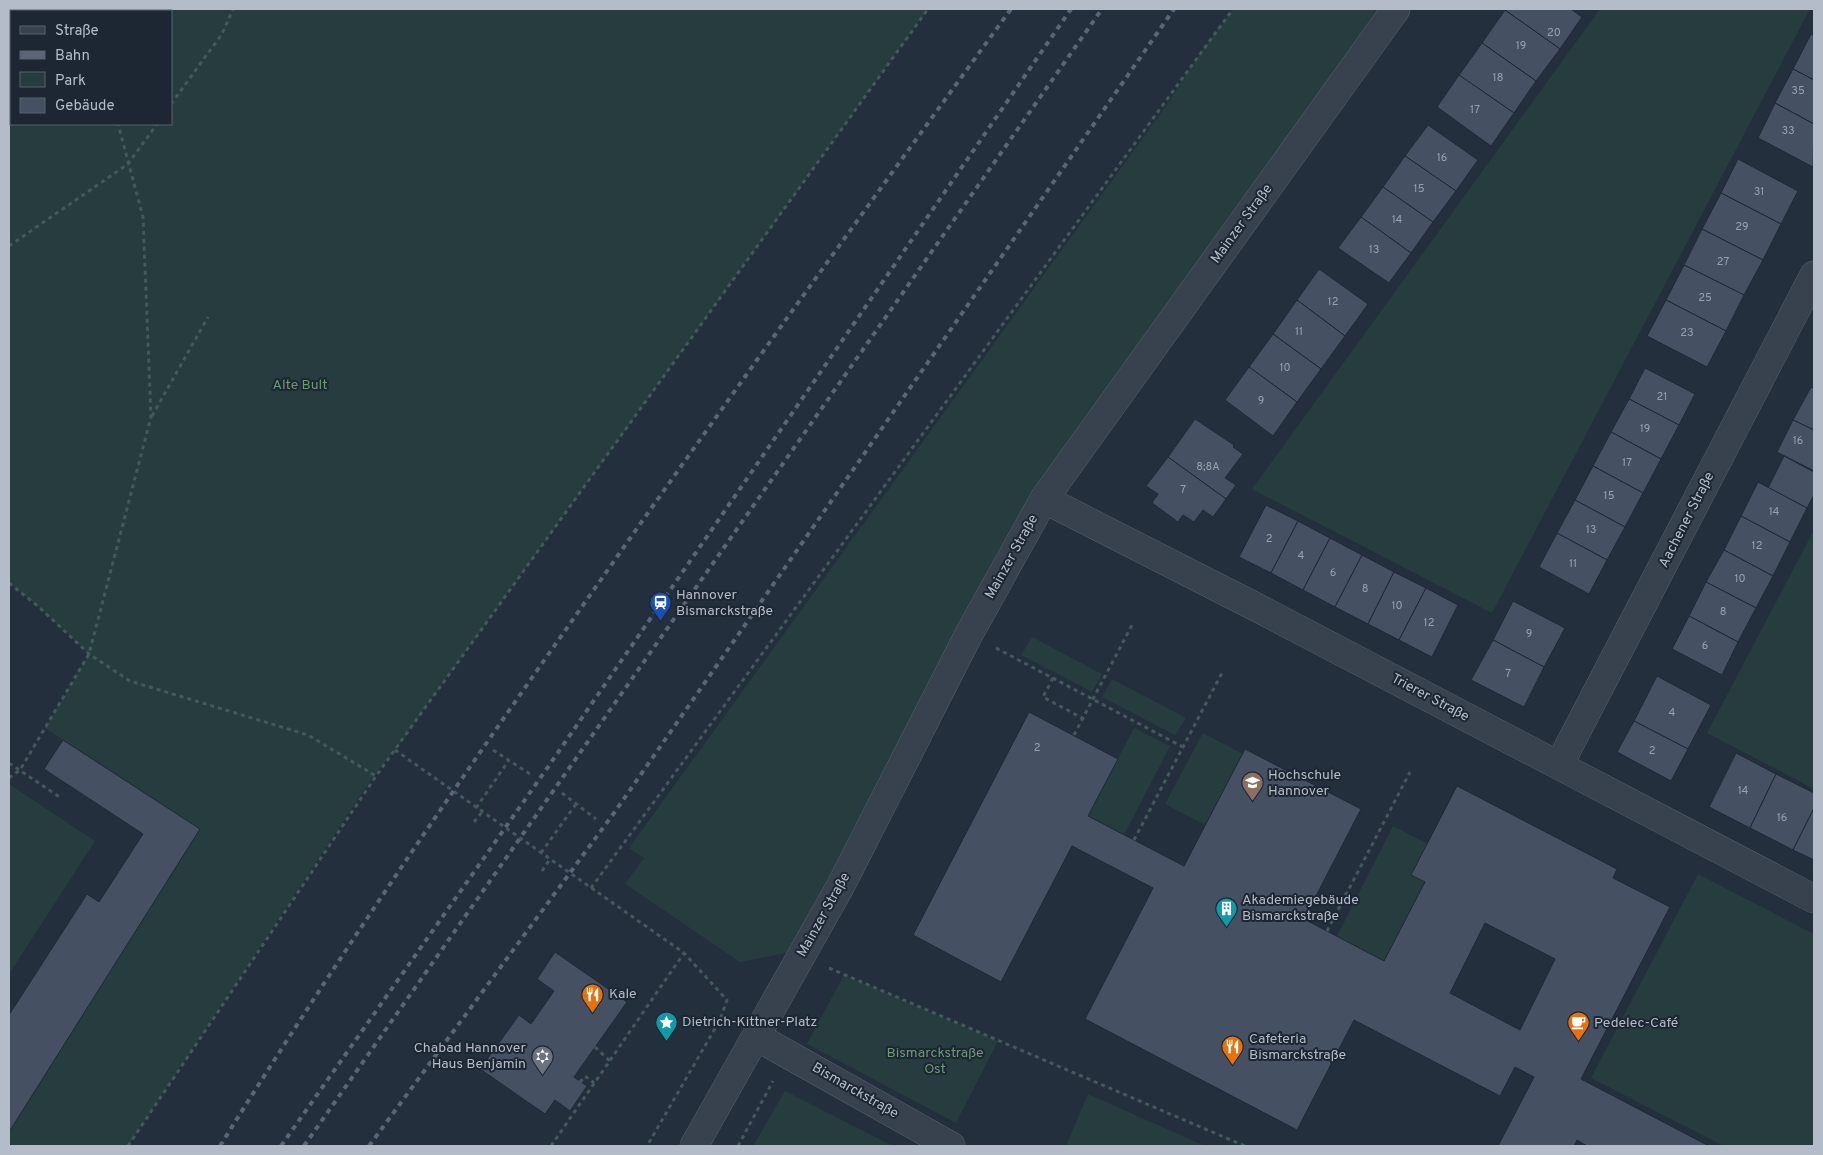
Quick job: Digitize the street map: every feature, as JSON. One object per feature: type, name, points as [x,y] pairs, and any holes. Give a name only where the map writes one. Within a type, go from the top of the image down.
[{"type":"street","name":"Mainzer Straße","points":[[694,1146],[840,887],[969,634],[1044,499],[1396,9]]},
{"type":"street","name":"Aachener Straße","points":[[1559,765],[1814,275]]},
{"type":"street","name":"Trierer Straße","points":[[1044,499],[1814,899]]},
{"type":"street","name":"Bismarckstraße","points":[[757,1037],[951,1146]]},
{"type":"path","points":[[172,103],[222,34],[233,9]]},
{"type":"path","points":[[128,1146],[376,776],[928,9]]},
{"type":"path","points":[[591,888],[1233,9]]},
{"type":"path","points":[[118,125],[143,217],[151,417]]},
{"type":"path","points":[[9,246],[128,164],[156,125]]},
{"type":"path","points":[[9,778],[20,770],[89,654],[151,417],[208,316]]},
{"type":"path","points":[[9,583],[39,607],[89,654],[130,680],[308,735],[376,776]]},
{"type":"path","points":[[1074,735],[1132,625]]},
{"type":"path","points":[[969,634],[1183,747]]},
{"type":"path","points":[[1134,840],[1222,673]]},
{"type":"path","points":[[1053,678],[1044,697],[1084,719]]},
{"type":"path","points":[[395,750],[684,953],[727,1000],[720,1020],[647,1146]]},
{"type":"path","points":[[493,750],[530,774]]},
{"type":"path","points":[[476,808],[510,760]]},
{"type":"path","points":[[9,763],[61,798]]},
{"type":"path","points":[[1327,931],[1410,772]]},
{"type":"path","points":[[562,793],[596,819]]},
{"type":"path","points":[[541,853],[576,804]]},
{"type":"path","points":[[474,822],[482,812]]},
{"type":"path","points":[[542,871],[550,860]]},
{"type":"path","points":[[551,1146],[684,953]]},
{"type":"path","points":[[801,956],[1245,1146]]},
{"type":"path","points":[[595,1047],[610,1062]]},
{"type":"path","points":[[738,1146],[788,1053]]},
{"type":"path","points":[[580,1082],[585,1076],[594,1083]]},
{"type":"green space","name":"Alte Bult","points":[[9,9],[928,9],[395,750],[374,775],[128,1146],[9,1146],[9,1132],[200,829],[45,728],[89,654],[39,607],[9,583]]},
{"type":"green space","points":[[1233,9],[1391,9],[1035,492],[830,880],[786,953],[740,962],[625,884],[644,858],[629,848],[1168,103],[1196,59]]},
{"type":"green space","points":[[1600,9],[1810,9],[1492,613],[1252,489]]},
{"type":"green space","points":[[1814,530],[1814,789],[1707,733]]},
{"type":"green space","points":[[1032,637],[1102,674],[1092,692],[1021,655]]},
{"type":"green space","points":[[1112,679],[1186,718],[1175,735],[1102,697]]},
{"type":"green space","points":[[1134,728],[1170,746],[1124,835],[1088,816]]},
{"type":"green space","points":[[1203,733],[1243,754],[1205,825],[1165,804]]},
{"type":"green space","points":[[9,784],[95,841],[9,974]]},
{"type":"green space","points":[[1393,826],[1428,844],[1425,882],[1384,961],[1337,936]]},
{"type":"green space","points":[[1698,874],[1814,934],[1814,1146],[1724,1146],[1591,1078]]},
{"type":"green space","name":"Bismarckstraße Ost","points":[[844,975],[998,1041],[956,1123],[807,1044]]},
{"type":"green space","points":[[785,1091],[893,1146],[753,1146]]},
{"type":"green space","points":[[1088,1094],[1205,1146],[1066,1146]]},
{"type":"building","points":[[1506,9],[1571,9],[1582,17],[1560,49]]},
{"type":"building","points":[[1505,10],[1560,49],[1536,81],[1482,43]]},
{"type":"building","points":[[1811,34],[1814,36],[1814,80],[1793,69]]},
{"type":"building","points":[[1482,43],[1536,81],[1514,113],[1459,75]]},
{"type":"building","points":[[1793,69],[1814,80],[1814,124],[1775,103]]},
{"type":"building","points":[[1459,75],[1514,113],[1491,146],[1437,107]]},
{"type":"building","points":[[1775,103],[1814,124],[1813,167],[1758,138]]},
{"type":"building","points":[[1428,125],[1478,160],[1456,191],[1405,156]]},
{"type":"building","points":[[1405,156],[1456,191],[1433,222],[1383,187]]},
{"type":"building","points":[[1738,159],[1798,191],[1781,224],[1721,193]]},
{"type":"building","points":[[1383,187],[1433,222],[1411,253],[1361,217]]},
{"type":"building","points":[[1721,193],[1781,224],[1763,260],[1702,229]]},
{"type":"building","points":[[1361,217],[1411,253],[1389,283],[1338,248]]},
{"type":"building","points":[[1702,229],[1763,260],[1744,295],[1684,265]]},
{"type":"building","points":[[1684,265],[1744,295],[1726,331],[1666,300]]},
{"type":"building","points":[[1319,269],[1368,304],[1345,336],[1297,300]]},
{"type":"building","points":[[1297,300],[1345,336],[1321,369],[1273,334]]},
{"type":"building","points":[[1666,300],[1726,331],[1707,367],[1647,336]]},
{"type":"building","points":[[1273,334],[1321,369],[1297,402],[1249,367]]},
{"type":"building","points":[[1249,367],[1297,402],[1273,436],[1225,400]]},
{"type":"building","points":[[1645,368],[1695,394],[1679,425],[1629,399]]},
{"type":"building","points":[[1811,387],[1814,389],[1814,430],[1793,420]]},
{"type":"building","points":[[1629,399],[1679,425],[1661,459],[1611,432]]},
{"type":"building","points":[[1195,419],[1234,445],[1233,447],[1243,454],[1225,478],[1236,485],[1226,499],[1168,457]]},
{"type":"building","points":[[1793,420],[1814,430],[1814,471],[1777,452]]},
{"type":"building","points":[[1611,432],[1661,459],[1643,493],[1593,466]]},
{"type":"building","points":[[1784,456],[1814,472],[1814,495],[1807,508],[1768,488]]},
{"type":"building","points":[[1168,457],[1226,499],[1213,517],[1203,510],[1194,522],[1183,515],[1178,522],[1152,503],[1158,494],[1146,486]]},
{"type":"building","points":[[1593,466],[1643,493],[1625,527],[1575,500]]},
{"type":"building","points":[[1758,482],[1807,508],[1790,542],[1741,516]]},
{"type":"building","points":[[1575,500],[1625,527],[1607,560],[1557,533]]},
{"type":"building","points":[[1266,505],[1298,521],[1271,573],[1239,557]]},
{"type":"building","points":[[1741,516],[1790,542],[1773,576],[1724,550]]},
{"type":"building","points":[[1298,521],[1330,538],[1303,590],[1271,573]]},
{"type":"building","points":[[1557,533],[1607,560],[1589,594],[1539,567]]},
{"type":"building","points":[[1330,538],[1362,555],[1335,607],[1303,590]]},
{"type":"building","points":[[1724,550],[1773,576],[1756,608],[1706,582]]},
{"type":"building","points":[[1362,555],[1394,572],[1368,624],[1335,607]]},
{"type":"building","points":[[1394,572],[1426,588],[1399,640],[1368,624]]},
{"type":"building","points":[[1706,582],[1756,608],[1738,642],[1689,616]]},
{"type":"building","points":[[1426,588],[1458,605],[1432,657],[1399,640]]},
{"type":"building","points":[[1513,601],[1565,628],[1544,667],[1493,640]]},
{"type":"building","points":[[1689,616],[1738,642],[1722,675],[1672,649]]},
{"type":"building","points":[[1493,640],[1544,667],[1524,707],[1471,680]]},
{"type":"building","points":[[1657,676],[1711,705],[1688,749],[1634,721]]},
{"type":"building","name":"Akademiegebäude Bismarckstraße","points":[[1029,712],[1118,759],[1088,816],[1184,866],[1245,749],[1361,809],[1304,919],[1384,961],[1425,882],[1411,875],[1457,786],[1617,869],[1613,878],[1670,907],[1581,1079],[1709,1146],[1587,1146],[1577,1140],[1574,1146],[1498,1146],[1534,1077],[1515,1067],[1500,1096],[1354,1020],[1297,1130],[1085,1019],[1153,888],[1072,846],[1001,982],[913,935]],"holes":[[[1485,923],[1555,959],[1520,1030],[1450,993]]]},
{"type":"building","points":[[1634,721],[1688,749],[1671,781],[1617,752]]},
{"type":"building","points":[[63,740],[200,829],[9,1132],[9,1015],[87,894],[99,902],[143,834],[44,769]]},
{"type":"building","points":[[1736,753],[1776,774],[1750,828],[1709,807]]},
{"type":"building","points":[[1776,774],[1814,793],[1814,808],[1793,850],[1750,828]]},
{"type":"building","points":[[1814,808],[1814,860],[1793,850]]},
{"type":"building","points":[[555,952],[627,1002],[574,1077],[587,1086],[570,1111],[555,1100],[545,1114],[480,1069],[519,1015],[531,1024],[554,991],[537,979]]},
{"type":"railway","points":[[220,1146],[351,942],[488,741],[848,233],[1011,9]]},
{"type":"railway","points":[[281,1146],[548,767],[1071,9]]},
{"type":"railway","points":[[304,1146],[1102,9]]},
{"type":"railway","points":[[369,1146],[614,813],[1174,9]]},
{"type":"place","name":"Hannover Bismarckstraße","points":[[660,622]]},
{"type":"place","name":"Hochschule Hannover","points":[[1252,802]]},
{"type":"place","name":"Akademiegebäude Bismarckstraße","points":[[1226,927]]},
{"type":"place","name":"Kale","points":[[593,1013]]},
{"type":"place","name":"Dietrich-Kittner-Platz","points":[[666,1041]]},
{"type":"place","name":"Pedelec-Café","points":[[1578,1042]]},
{"type":"place","name":"Cafeteria Bismarckstraße","points":[[1233,1066]]},
{"type":"place","name":"Chabad Hannover Haus Benjamin","points":[[542,1075]]}]
